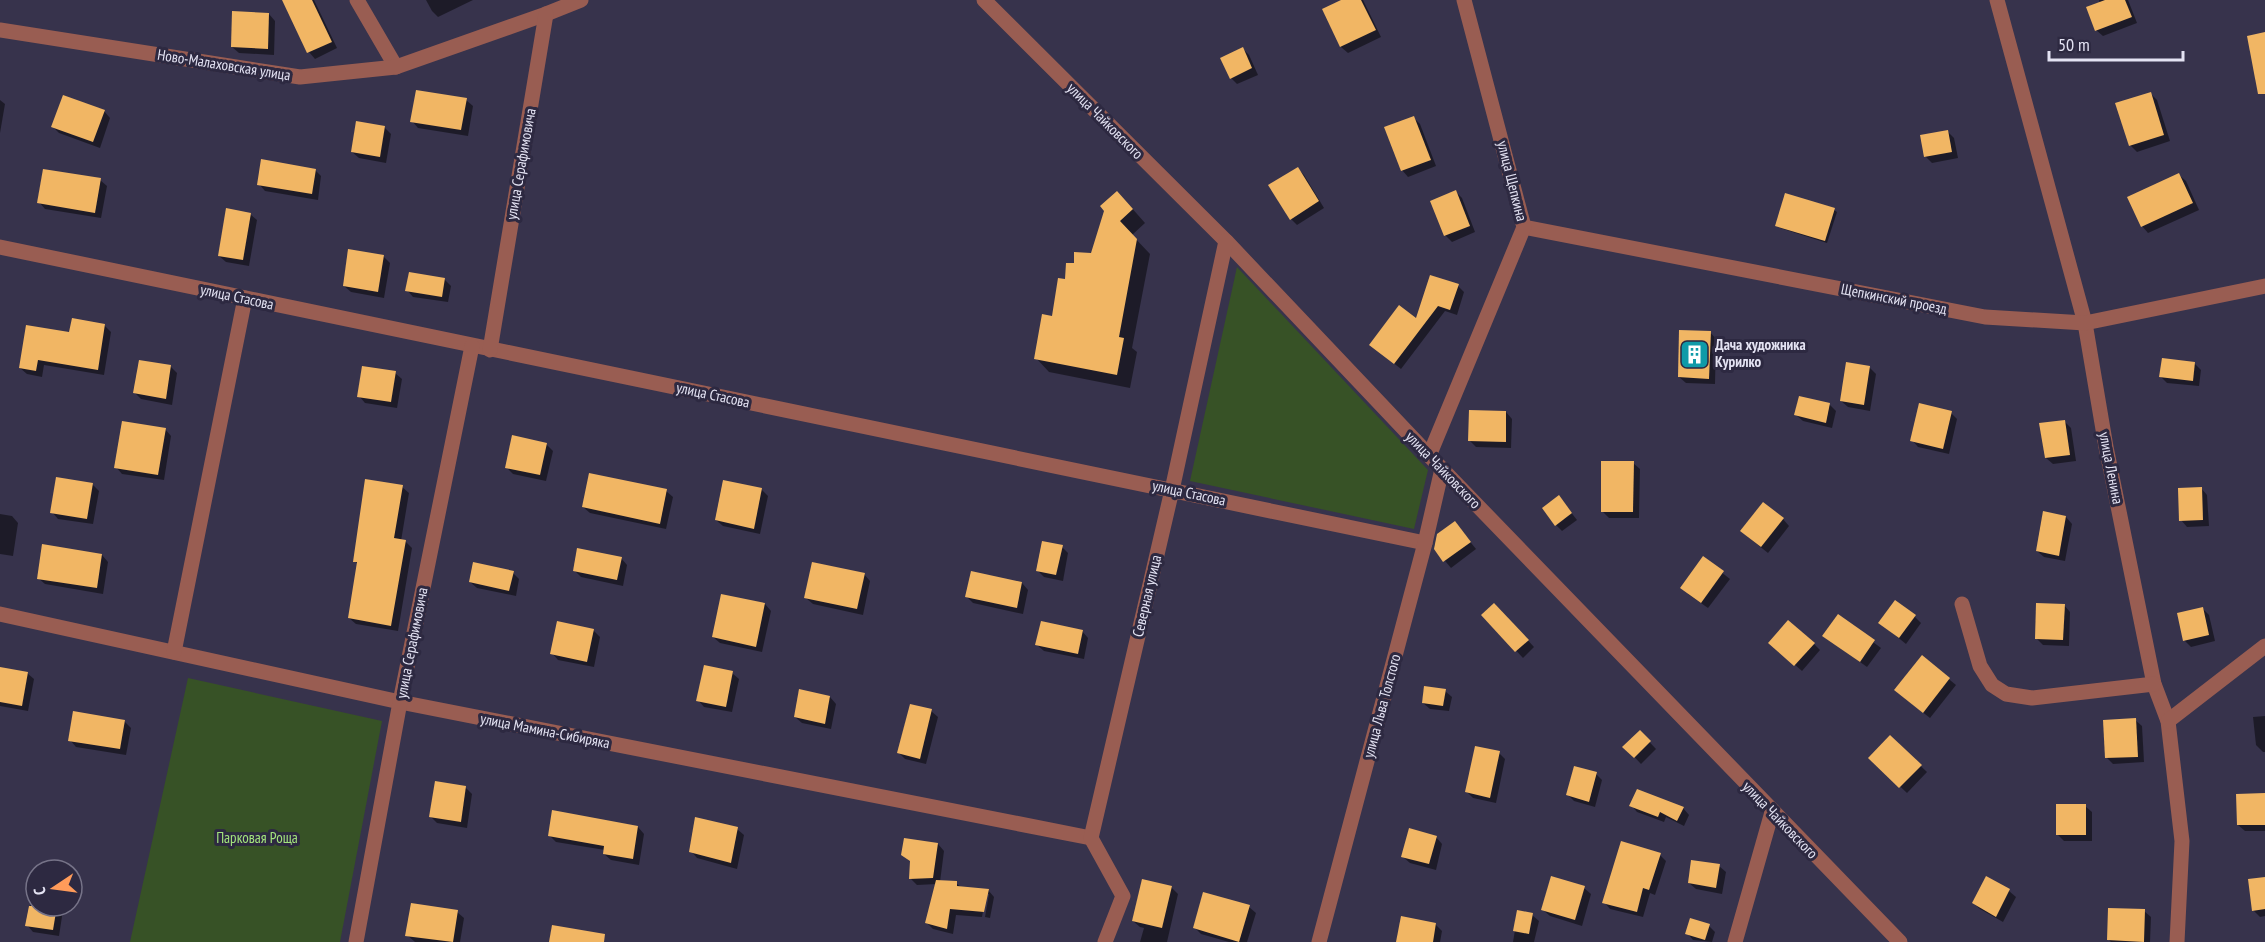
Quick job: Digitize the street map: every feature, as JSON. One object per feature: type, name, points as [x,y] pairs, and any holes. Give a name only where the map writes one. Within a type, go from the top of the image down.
[{"type":"street","points":[[357,0],[396,67]]},
{"type":"street","name":"Ново-Малаховская улица","points":[[0,30],[300,77],[396,67],[580,0]]},
{"type":"street","name":"улица Чайковского","points":[[984,0],[1226,241],[1429,456],[1900,942]]},
{"type":"street","name":"улица Щепкина","points":[[1429,456],[1524,226],[1464,0]]},
{"type":"street","name":"улица Ленина","points":[[1997,0],[2085,323],[2106,447],[2154,684],[2168,721],[2181,841],[2177,942]]},
{"type":"street","name":"улица Серафимовича","points":[[490,350],[546,14]]},
{"type":"street","name":"Щепкинский проезд","points":[[1524,226],[1985,317],[2085,323],[2265,286]]},
{"type":"street","name":"Северная улица","points":[[1091,838],[1172,490],[1226,241]]},
{"type":"street","name":"улица Стасова","points":[[0,248],[1425,543]]},
{"type":"street","points":[[174,652],[245,298]]},
{"type":"street","name":"улица Серафимовича","points":[[356,942],[400,702],[472,346]]},
{"type":"street","name":"улица Льва Толстого","points":[[1319,942],[1425,543],[1442,469]]},
{"type":"street","points":[[1962,604],[1980,666],[1992,685],[2006,694],[2032,698],[2154,684]]},
{"type":"street","name":"улица Мамина-Сибиряка","points":[[0,614],[400,702],[1091,838]]},
{"type":"street","points":[[2168,721],[2265,646]]},
{"type":"street","points":[[1735,942],[1772,812]]},
{"type":"street","points":[[1091,838],[1123,896],[1105,942]]},
{"type":"green space","points":[[1237,267],[1428,470],[1414,529],[1190,481]]},
{"type":"green space","name":"Парковая Роща","points":[[188,678],[382,721],[340,942],[130,942]]},
{"type":"building","points":[[282,0],[312,0],[332,42],[307,53]]},
{"type":"building","points":[[1341,0],[1361,0],[1376,30],[1340,47],[1322,9]]},
{"type":"building","points":[[2105,0],[2125,0],[2132,17],[2095,31],[2086,7]]},
{"type":"building","points":[[232,11],[269,13],[268,49],[231,47]]},
{"type":"building","points":[[2265,32],[2265,94],[2258,94],[2247,36]]},
{"type":"building","points":[[1243,47],[1252,68],[1230,79],[1220,58]]},
{"type":"building","points":[[416,90],[467,98],[461,130],[410,122]]},
{"type":"building","points":[[2151,92],[2164,135],[2129,146],[2115,103]]},
{"type":"building","points":[[63,95],[105,110],[93,142],[51,127]]},
{"type":"building","points":[[1414,116],[1431,160],[1401,171],[1384,127]]},
{"type":"building","points":[[356,121],[385,126],[380,157],[351,152]]},
{"type":"building","points":[[1948,130],[1952,152],[1924,157],[1920,135]]},
{"type":"building","points":[[261,159],[316,169],[312,194],[257,185]]},
{"type":"building","points":[[1298,167],[1319,201],[1290,220],[1268,185]]},
{"type":"building","points":[[43,169],[101,178],[95,213],[37,203]]},
{"type":"building","points":[[2179,173],[2193,203],[2141,227],[2127,197]]},
{"type":"building","points":[[1456,190],[1470,226],[1444,236],[1430,201]]},
{"type":"building","points":[[1117,191],[1133,209],[1120,221],[1137,239],[1119,337],[1124,338],[1117,375],[1034,359],[1042,314],[1052,316],[1058,278],[1065,279],[1066,263],[1074,263],[1074,252],[1091,253],[1104,211],[1100,206]]},
{"type":"building","points":[[1785,193],[1835,208],[1825,241],[1775,226]]},
{"type":"building","points":[[226,208],[251,213],[243,260],[218,256]]},
{"type":"building","points":[[348,249],[384,255],[378,292],[343,286]]},
{"type":"building","points":[[409,272],[445,278],[442,297],[405,291]]},
{"type":"building","points":[[1430,275],[1459,284],[1450,310],[1438,306],[1394,364],[1369,345],[1399,305],[1416,318]]},
{"type":"building","points":[[72,318],[105,324],[98,370],[38,360],[36,371],[19,368],[26,325],[69,332]]},
{"type":"building","name":"Дача художника Курилко","points":[[1679,330],[1711,331],[1709,379],[1678,377]]},
{"type":"building","points":[[2162,358],[2195,362],[2193,381],[2159,377]]},
{"type":"building","points":[[139,360],[171,365],[166,399],[133,393]]},
{"type":"building","points":[[1846,362],[1870,366],[1864,405],[1840,401]]},
{"type":"building","points":[[362,366],[396,371],[391,402],[357,397]]},
{"type":"building","points":[[1799,396],[1830,403],[1826,423],[1794,415]]},
{"type":"building","points":[[1919,403],[1952,411],[1943,449],[1910,441]]},
{"type":"building","points":[[1469,410],[1506,411],[1506,442],[1468,441]]},
{"type":"building","points":[[2065,420],[2070,455],[2045,458],[2039,423]]},
{"type":"building","points":[[122,421],[166,428],[158,475],[114,468]]},
{"type":"building","points":[[512,435],[547,443],[540,475],[505,468]]},
{"type":"building","points":[[1601,461],[1634,461],[1633,512],[1601,512]]},
{"type":"building","points":[[589,473],[667,489],[660,524],[582,507]]},
{"type":"building","points":[[56,477],[93,483],[87,519],[50,513]]},
{"type":"building","points":[[365,479],[403,485],[394,538],[406,540],[391,626],[348,618],[357,562],[353,562]]},
{"type":"building","points":[[723,480],[762,488],[754,529],[715,520]]},
{"type":"building","points":[[2202,487],[2203,520],[2179,521],[2178,488]]},
{"type":"building","points":[[1559,495],[1572,513],[1555,526],[1542,508]]},
{"type":"building","points":[[1763,502],[1784,518],[1761,547],[1740,531]]},
{"type":"building","points":[[2043,511],[2066,516],[2059,556],[2036,551]]},
{"type":"building","points":[[1455,521],[1471,542],[1443,562],[1434,549],[1437,534]]},
{"type":"building","points":[[1042,541],[1063,545],[1056,575],[1036,571]]},
{"type":"building","points":[[42,544],[102,554],[97,588],[37,579]]},
{"type":"building","points":[[577,548],[622,557],[617,580],[573,571]]},
{"type":"building","points":[[1703,556],[1724,571],[1701,603],[1680,588]]},
{"type":"building","points":[[473,562],[514,571],[509,591],[469,582]]},
{"type":"building","points":[[812,562],[865,573],[857,609],[804,598]]},
{"type":"building","points":[[971,571],[1022,582],[1017,608],[965,597]]},
{"type":"building","points":[[721,594],[765,603],[756,647],[712,637]]},
{"type":"building","points":[[1895,600],[1916,615],[1899,638],[1878,623]]},
{"type":"building","points":[[1494,603],[1529,640],[1515,652],[1481,615]]},
{"type":"building","points":[[2036,603],[2065,604],[2063,640],[2035,639]]},
{"type":"building","points":[[2203,607],[2209,635],[2183,641],[2177,613]]},
{"type":"building","points":[[1838,614],[1875,640],[1860,662],[1822,636]]},
{"type":"building","points":[[1788,620],[1815,643],[1794,666],[1768,643]]},
{"type":"building","points":[[557,621],[594,629],[587,662],[550,654]]},
{"type":"building","points":[[1041,621],[1083,630],[1078,654],[1035,645]]},
{"type":"building","points":[[1922,655],[1950,678],[1923,713],[1894,690]]},
{"type":"building","points":[[704,665],[733,671],[726,707],[696,701]]},
{"type":"building","points":[[0,667],[28,672],[22,706],[0,702]]},
{"type":"building","points":[[1424,686],[1446,689],[1443,706],[1422,703]]},
{"type":"building","points":[[799,689],[830,696],[825,724],[794,717]]},
{"type":"building","points":[[910,704],[932,709],[920,759],[897,753]]},
{"type":"building","points":[[73,711],[125,720],[120,749],[68,741]]},
{"type":"building","points":[[2136,718],[2138,757],[2105,758],[2103,720]]},
{"type":"building","points":[[1640,730],[1651,741],[1634,758],[1622,747]]},
{"type":"building","points":[[1890,735],[1922,765],[1899,788],[1868,758]]},
{"type":"building","points":[[1475,746],[1500,751],[1490,798],[1465,792]]},
{"type":"building","points":[[1574,766],[1597,772],[1589,802],[1566,795]]},
{"type":"building","points":[[435,781],[466,786],[461,822],[429,817]]},
{"type":"building","points":[[1637,789],[1684,807],[1677,821],[1660,812],[1658,817],[1629,806]]},
{"type":"building","points":[[2265,793],[2265,825],[2237,825],[2236,794]]},
{"type":"building","points":[[2056,804],[2086,804],[2086,835],[2056,835]]},
{"type":"building","points":[[552,810],[638,826],[633,859],[603,854],[604,846],[548,836]]},
{"type":"building","points":[[695,817],[738,827],[731,863],[689,852]]},
{"type":"building","points":[[1409,828],[1437,836],[1429,864],[1401,857]]},
{"type":"building","points":[[904,838],[938,843],[933,878],[909,879],[910,861],[901,855]]},
{"type":"building","points":[[1621,841],[1661,853],[1649,890],[1643,888],[1637,912],[1602,903]]},
{"type":"building","points":[[1691,860],[1720,864],[1716,888],[1688,883]]},
{"type":"building","points":[[1551,876],[1585,886],[1575,920],[1541,910]]},
{"type":"building","points":[[1986,876],[2010,889],[1996,917],[1972,903]]},
{"type":"building","points":[[2265,877],[2265,909],[2252,911],[2248,879]]},
{"type":"building","points":[[1142,879],[1172,886],[1162,928],[1132,921]]},
{"type":"building","points":[[936,880],[957,881],[957,886],[989,889],[984,912],[950,909],[947,929],[925,923]]},
{"type":"building","points":[[1203,892],[1250,905],[1239,942],[1193,928]]},
{"type":"building","points":[[411,903],[458,910],[453,942],[405,936]]},
{"type":"building","points":[[2108,908],[2145,909],[2144,942],[2107,940]]},
{"type":"building","points":[[1517,910],[1533,913],[1529,934],[1513,931]]},
{"type":"building","points":[[1401,916],[1436,923],[1433,942],[1396,942]]},
{"type":"building","points":[[27,918],[55,918],[53,930],[25,926]]},
{"type":"building","points":[[1690,918],[1710,924],[1705,940],[1685,934]]},
{"type":"building","points":[[552,925],[605,934],[604,942],[549,942]]},
{"type":"place","name":"Дача художника Курилко","points":[[1694,354]]}]
